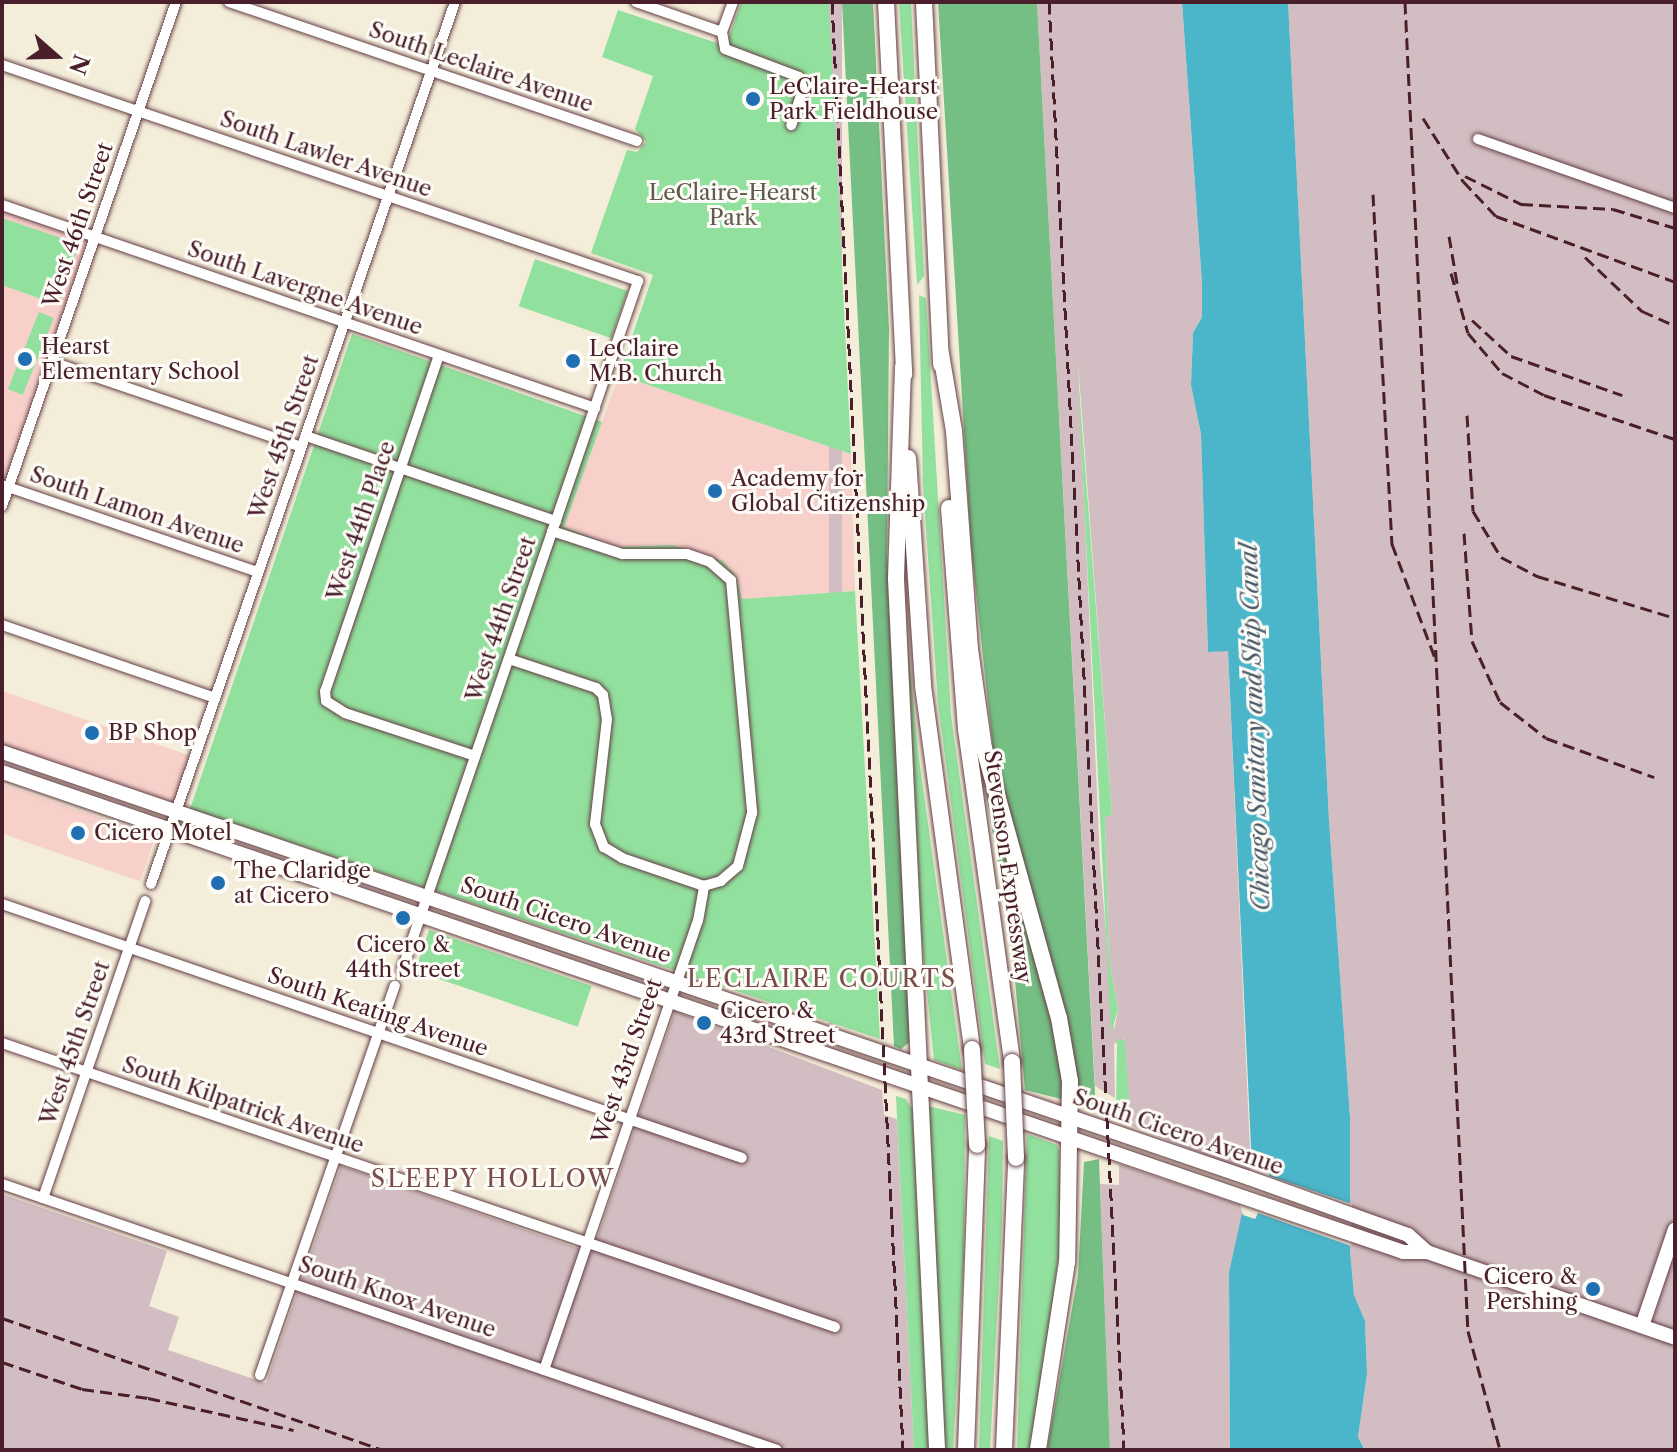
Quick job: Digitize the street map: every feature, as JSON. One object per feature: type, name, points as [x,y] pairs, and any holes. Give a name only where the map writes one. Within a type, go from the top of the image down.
[{"type":"highway","points":[[886,2],[903,367],[923,686],[972,1049],[977,1145],[966,1450]]},
{"type":"highway","name":"Stevenson Expressway","points":[[924,2],[937,290],[964,713],[1012,1062],[1016,1158],[1004,1450]]},
{"type":"highway","points":[[941,354],[954,431],[970,649],[984,748],[1059,1018],[1072,1119],[1062,1314],[1038,1450]]},
{"type":"highway","points":[[903,367],[896,579],[922,1067],[937,1450]]},
{"type":"main road","name":"South Cicero Avenue","points":[[2,752],[1249,1178],[1408,1235],[1427,1252]]},
{"type":"main road","name":"South Cicero Avenue","points":[[2,772],[1403,1252],[1427,1252],[1675,1338]]},
{"type":"main road","points":[[1642,1326],[1675,1229]]},
{"type":"street","name":"West 46th Street","points":[[2,506],[5,486],[52,362],[176,2]]},
{"type":"street","name":"South Leclaire Avenue","points":[[229,2],[634,140]]},
{"type":"street","name":"West 45th Street","points":[[151,884],[455,2]]},
{"type":"street","points":[[636,2],[722,32]]},
{"type":"street","points":[[733,2],[722,32],[725,49],[799,77],[803,89],[791,125]]},
{"type":"street","name":"South Lawler Avenue","points":[[2,65],[638,281]]},
{"type":"street","points":[[1478,139],[1675,208]]},
{"type":"street","name":"South Lavergne Avenue","points":[[2,205],[595,408]]},
{"type":"street","name":"West 44th Street","points":[[402,970],[638,281]]},
{"type":"street","name":"West 44th Place","points":[[439,355],[327,681],[326,701],[345,713],[475,756]]},
{"type":"street","points":[[52,362],[301,447]]},
{"type":"street","points":[[306,436],[554,526],[614,553],[677,552],[699,558],[725,573],[733,589],[750,826],[738,866],[721,881],[704,886],[622,858],[604,847],[595,824],[607,719],[603,695],[596,688],[509,659]]},
{"type":"street","name":"South Lamon Avenue","points":[[5,486],[258,572]]},
{"type":"street","points":[[2,625],[215,698]]},
{"type":"street","name":"West 43rd Street","points":[[544,1370],[676,980],[704,886]]},
{"type":"street","name":"West 45th Street","points":[[43,1198],[145,901]]},
{"type":"street","name":"South Keating Avenue","points":[[2,904],[742,1158]]},
{"type":"street","points":[[260,1375],[395,986]]},
{"type":"street","name":"South Kilpatrick Avenue","points":[[2,1043],[835,1327]]},
{"type":"street","name":"South Knox Avenue","points":[[2,1184],[777,1450]]},
{"type":"shaded area","points":[[829,2],[842,2],[842,1024],[829,1024]]},
{"type":"shaded area","points":[[1037,2],[1182,2],[1202,283],[1202,317],[1193,333],[1191,385],[1201,434],[1208,652],[1228,650],[1251,1173],[1116,1120],[1130,1116],[1124,1039],[1114,1044],[1115,1098],[1095,1086]],"holes":[[[1078,362],[1112,815],[1105,816],[1109,960],[1118,1010],[1114,1030],[1100,861]]]},
{"type":"shaded area","points":[[1288,2],[1675,2],[1675,1450],[1366,1450],[1358,1437],[1367,1374],[1365,1321],[1354,1295],[1350,1250],[1350,1117],[1329,821]]},
{"type":"shaded area","name":"Hearst Elementary School","points":[[2,210],[88,239],[5,480],[2,479]]},
{"type":"shaded area","name":"Academy for Global Citizenship","points":[[619,375],[851,454],[855,591],[741,599],[736,576],[673,545],[616,547],[564,527]]},
{"type":"shaded area","points":[[2,691],[190,756],[172,808],[2,749]]},
{"type":"shaded area","name":"Cicero Motel","points":[[2,784],[155,837],[140,881],[2,834]]},
{"type":"shaded area","points":[[675,1011],[882,1090],[884,1115],[897,1119],[914,1450],[2,1450],[2,1194],[167,1251],[149,1306],[179,1317],[168,1350],[266,1383],[341,1166],[592,1253]]},
{"type":"shaded area","points":[[1119,1164],[1244,1206],[1229,1272],[1230,1450],[1110,1450],[1100,1184],[1119,1185]]},
{"type":"green space","name":"LeClaire-Hearst Park","points":[[741,2],[829,2],[851,454],[619,375],[653,275],[591,253],[627,150],[637,152],[646,142],[635,129],[653,76],[602,57],[618,10],[726,46]]},
{"type":"green space","points":[[842,2],[873,2],[889,329],[887,554],[911,1041],[901,1049],[894,1046]]},
{"type":"green space","points":[[899,2],[911,2],[924,276],[917,285]]},
{"type":"green space","points":[[938,2],[1037,2],[1096,1111],[1080,1101],[1068,1023],[997,785],[971,546]]},
{"type":"green space","points":[[2,218],[79,244],[58,305],[2,285]]},
{"type":"green space","points":[[535,259],[628,291],[611,338],[519,306]]},
{"type":"green space","points":[[919,295],[926,298],[951,715],[1000,1069],[985,1064],[938,703],[923,485]]},
{"type":"green space","points":[[39,312],[54,318],[23,395],[8,389]]},
{"type":"green space","points":[[352,334],[602,422],[564,527],[616,547],[673,545],[723,561],[736,576],[742,599],[855,591],[880,1039],[190,809]]},
{"type":"green space","points":[[1077,362],[1112,815],[1105,817],[1109,960],[1118,1010],[1111,1033]]},
{"type":"green space","points":[[904,608],[919,758],[962,1070],[934,1060],[912,844]]},
{"type":"green space","points":[[985,785],[1051,1012],[1065,1100],[1025,1090],[1013,959]]},
{"type":"green space","points":[[429,930],[592,986],[578,1027],[415,971]]},
{"type":"green space","points":[[1117,1039],[1125,1040],[1130,1116],[1125,1120],[1116,1117]]},
{"type":"green space","points":[[896,1096],[906,1099],[913,1111],[932,1450],[914,1450]]},
{"type":"green space","points":[[928,1106],[965,1115],[964,1258],[953,1450],[944,1450]]},
{"type":"green space","points":[[1027,1134],[1057,1145],[1062,1233],[1032,1450],[1017,1450]]},
{"type":"green space","points":[[989,1136],[1003,1141],[1002,1223],[990,1450],[979,1450]]},
{"type":"green space","points":[[1099,1159],[1110,1450],[1047,1450],[1078,1275],[1084,1162]]},
{"type":"water","name":"Chicago Sanitary and Ship Canal","points":[[1182,2],[1288,2],[1329,821],[1350,1117],[1350,1250],[1354,1295],[1365,1321],[1367,1374],[1358,1437],[1365,1450],[1230,1450],[1229,1272],[1252,1168],[1228,651],[1208,652],[1201,434],[1191,385],[1193,333],[1202,317],[1202,283]]},
{"type":"pier","points":[[1252,1168],[1270,1171],[1269,1176],[1352,1204],[1351,1246],[1258,1213],[1255,1219],[1243,1215],[1240,1205]]},
{"type":"railway","points":[[832,2],[903,1450]]},
{"type":"railway","points":[[1049,2],[1124,1450]]},
{"type":"railway","points":[[1405,2],[1468,1331],[1500,1450]]},
{"type":"railway","points":[[1423,118],[1463,181],[1496,216],[1675,282]]},
{"type":"railway","points":[[1465,176],[1521,204],[1613,209],[1675,228]]},
{"type":"railway","points":[[1373,194],[1392,544],[1435,658]]},
{"type":"railway","points":[[1449,236],[1457,283]]},
{"type":"railway","points":[[1585,257],[1642,311],[1675,326]]},
{"type":"railway","points":[[1451,273],[1468,333],[1502,373],[1544,395],[1675,439]]},
{"type":"railway","points":[[1472,320],[1511,356],[1622,395]]},
{"type":"railway","points":[[1467,415],[1473,511],[1501,557],[1537,576],[1675,618]]},
{"type":"railway","points":[[1464,533],[1472,641],[1500,702],[1546,738],[1654,777]]},
{"type":"railway","points":[[2,1318],[383,1450]]},
{"type":"railway","points":[[2,1362],[82,1389],[148,1398],[294,1430]]},
{"type":"place","name":"LeClaire-Hearst Park Fieldhouse","points":[[753,99]]},
{"type":"place","name":"Hearst Elementary School","points":[[25,359]]},
{"type":"place","name":"LeClaire M.B. Church","points":[[573,361]]},
{"type":"place","name":"Academy for Global Citizenship","points":[[715,491]]},
{"type":"place","name":"BP Shop","points":[[92,733]]},
{"type":"place","name":"Cicero Motel","points":[[78,833]]},
{"type":"place","name":"The Claridge at Cicero","points":[[218,883]]},
{"type":"place","name":"Cicero & 44th Street","points":[[403,918]]},
{"type":"place","name":"Cicero & 43rd Street","points":[[704,1023]]},
{"type":"place","name":"Cicero & Pershing","points":[[1593,1289]]},
{"type":"district","name":"LECLAIRE COURTS","points":[[822,979]]},
{"type":"district","name":"SLEEPY HOLLOW","points":[[493,1179]]}]
